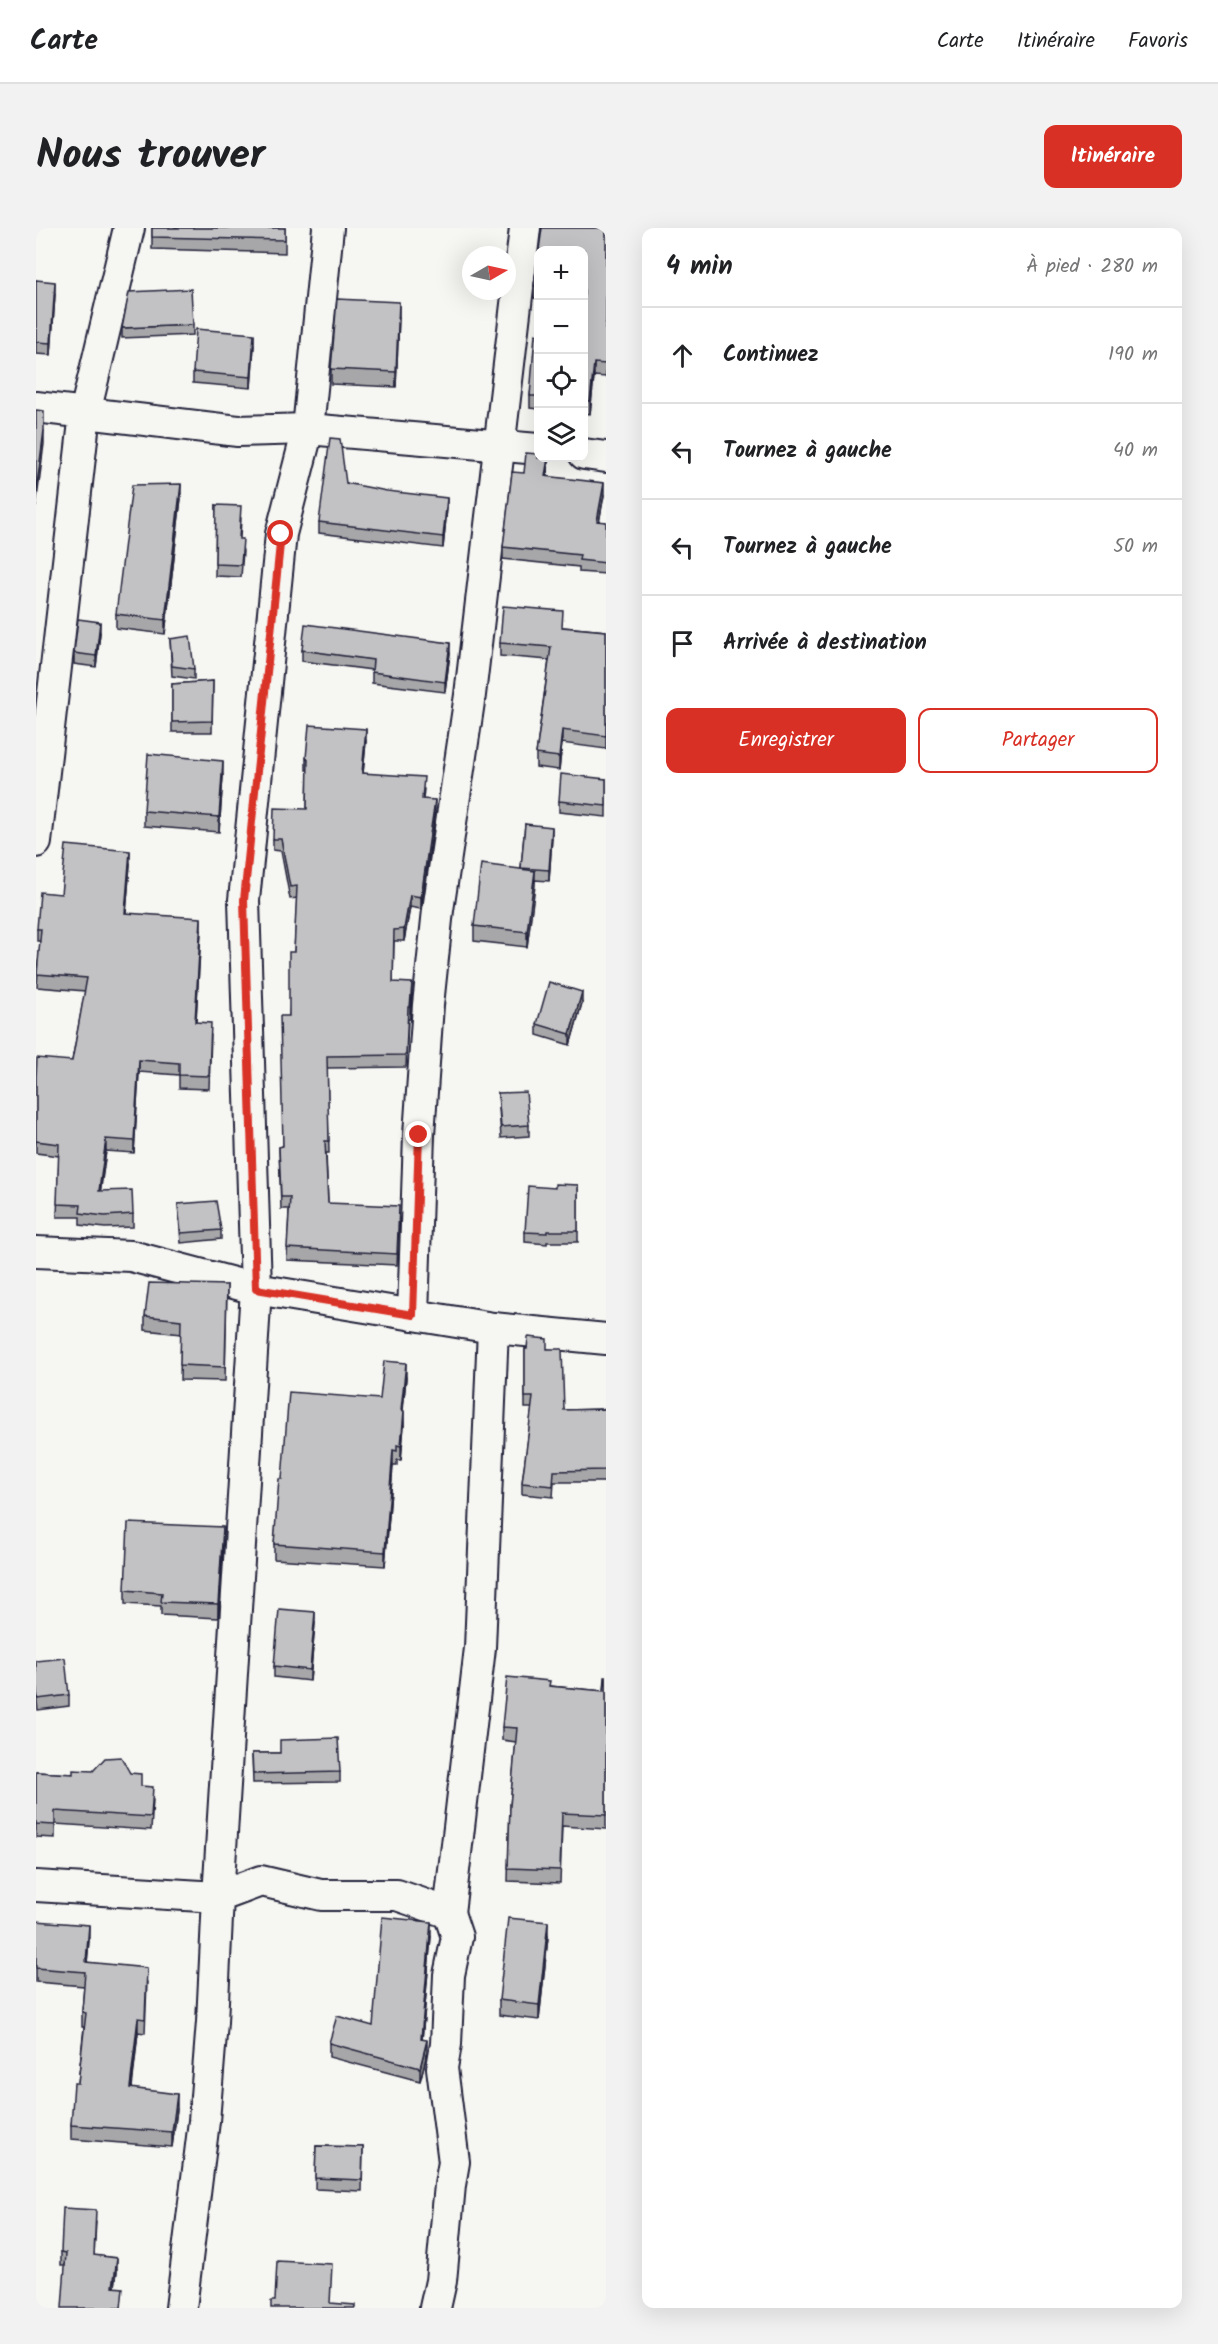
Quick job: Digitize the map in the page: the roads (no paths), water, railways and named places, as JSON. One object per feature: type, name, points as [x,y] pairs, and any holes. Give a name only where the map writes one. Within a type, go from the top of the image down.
[{"type":"street","points":[[36,842],[85,413],[129,228]]},
{"type":"street","points":[[181,2308],[204,2121],[212,2022],[256,1289],[244,900],[281,534],[308,429],[328,228]]},
{"type":"street","points":[[413,1315],[419,1135],[428,1005],[438,910],[470,694],[525,228]]},
{"type":"street","points":[[36,407],[238,431],[308,429],[534,449]]},
{"type":"street","points":[[588,455],[606,457]]},
{"type":"street","points":[[36,1252],[131,1256],[256,1289],[493,1328],[606,1339]]},
{"type":"street","points":[[435,2308],[441,2281],[454,2162],[442,2068],[446,2044],[449,1975],[457,1937],[448,1914],[480,1648],[493,1328]]},
{"type":"street","points":[[36,1887],[218,1897],[261,1881],[321,1895],[397,1894],[448,1914]]}]
